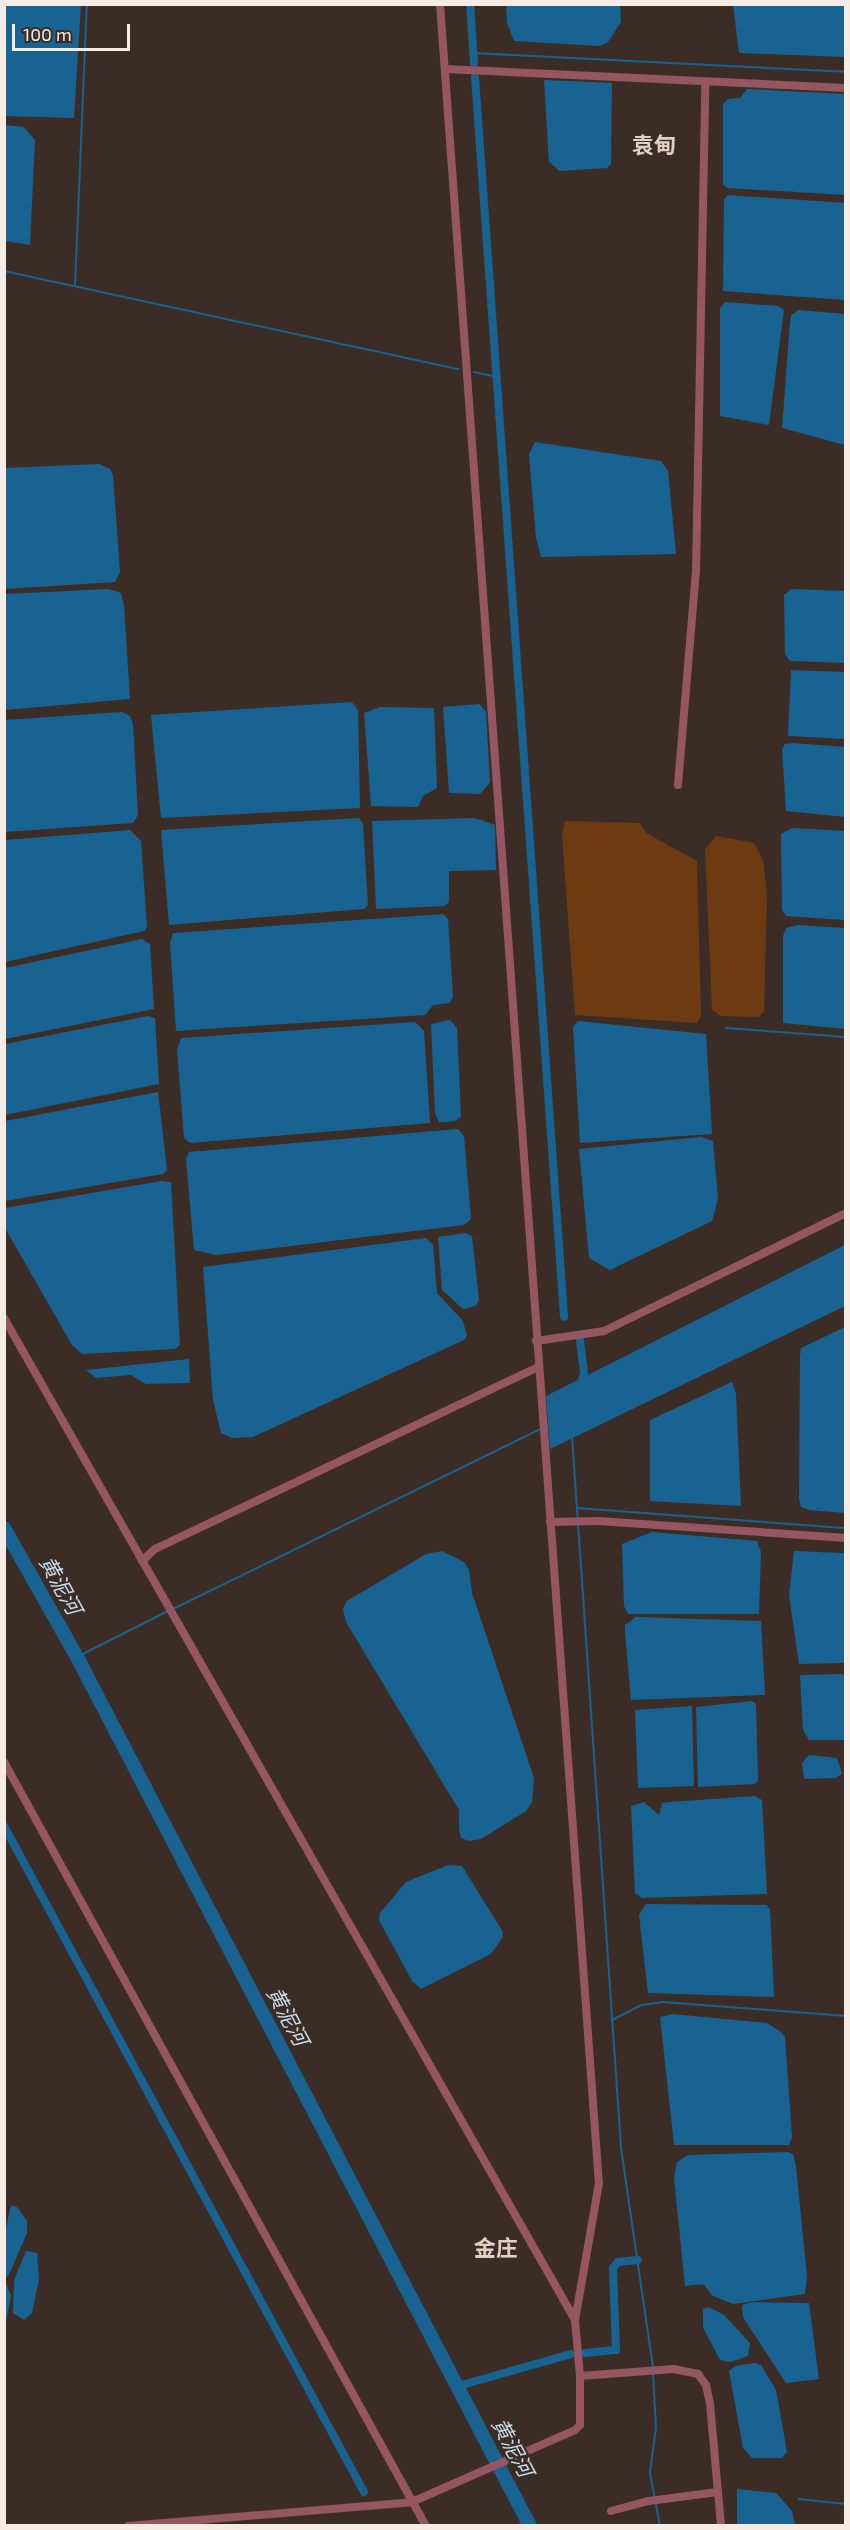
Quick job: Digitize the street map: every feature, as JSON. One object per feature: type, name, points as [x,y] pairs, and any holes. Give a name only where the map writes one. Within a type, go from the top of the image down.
[{"type":"street","points":[[128,2526],[412,2502],[468,2481],[549,2443],[580,2425],[580,2376],[575,2320],[599,2183],[440,4]]},
{"type":"street","points":[[445,69],[846,88]]},
{"type":"street","points":[[678,785],[696,572],[705,82]]},
{"type":"street","points":[[536,1341],[604,1331],[846,1213]]},
{"type":"street","points":[[4,1318],[152,1580],[186,1633],[575,2320]]},
{"type":"street","points":[[142,1561],[156,1549],[538,1367]]},
{"type":"street","points":[[550,1522],[578,1521],[846,1538]]},
{"type":"street","points":[[4,1762],[426,2526]]},
{"type":"street","points":[[580,2376],[674,2368],[699,2374],[706,2385],[721,2526]]},
{"type":"street","points":[[611,2511],[663,2498],[717,2492]]},
{"type":"shaded area","points":[[565,821],[640,823],[646,833],[697,861],[701,1016],[697,1023],[575,1015],[562,835]]},
{"type":"shaded area","points":[[716,836],[754,843],[763,859],[767,896],[764,1011],[759,1017],[721,1016],[712,1010],[705,849]]},
{"type":"water","points":[[4,5],[81,5],[74,118],[5,116]]},
{"type":"water","points":[[506,5],[620,5],[621,22],[608,42],[600,46],[514,41],[507,23]]},
{"type":"water","points":[[733,5],[845,5],[845,57],[739,53]]},
{"type":"water","points":[[544,80],[612,83],[611,164],[607,168],[560,171],[549,162]]},
{"type":"water","points":[[747,89],[845,94],[845,195],[727,188],[723,184],[723,104],[728,99],[740,98]]},
{"type":"water","points":[[5,125],[24,127],[35,140],[30,245],[5,241]]},
{"type":"water","points":[[728,195],[845,203],[845,300],[723,291],[724,199]]},
{"type":"water","points":[[725,302],[778,306],[784,310],[769,425],[720,416],[720,308]]},
{"type":"water","points":[[799,310],[845,314],[845,445],[782,428],[791,315]]},
{"type":"water","points":[[535,442],[661,461],[668,471],[676,554],[541,557],[536,538],[529,454]]},
{"type":"water","points":[[99,464],[110,469],[113,475],[120,572],[115,582],[5,589],[5,468]]},
{"type":"water","points":[[108,589],[121,593],[124,605],[130,699],[5,710],[5,594]]},
{"type":"water","points":[[791,589],[845,591],[845,663],[790,661],[785,654],[784,595]]},
{"type":"water","points":[[791,670],[845,672],[845,739],[788,736]]},
{"type":"water","points":[[352,702],[358,710],[360,808],[161,818],[151,715]]},
{"type":"water","points":[[480,704],[486,712],[490,782],[480,794],[449,793],[443,707]]},
{"type":"water","points":[[380,707],[434,708],[437,788],[423,796],[418,807],[371,806],[364,713]]},
{"type":"water","points":[[122,712],[130,716],[133,724],[138,815],[133,823],[5,832],[5,720]]},
{"type":"water","points":[[785,744],[845,747],[845,817],[786,811],[782,749]]},
{"type":"water","points":[[359,818],[363,824],[368,905],[364,909],[169,925],[161,830]]},
{"type":"water","points":[[475,818],[495,825],[496,870],[449,871],[449,902],[445,906],[376,909],[372,821]]},
{"type":"water","points":[[792,828],[845,831],[845,920],[786,916],[782,910],[781,834]]},
{"type":"water","points":[[130,830],[141,841],[147,927],[144,931],[5,962],[5,840]]},
{"type":"water","points":[[443,914],[448,919],[453,997],[450,1003],[433,1005],[425,1015],[176,1031],[170,943],[173,933]]},
{"type":"water","points":[[798,925],[845,928],[845,1029],[783,1023],[783,936],[786,928]]},
{"type":"water","points":[[142,939],[150,944],[154,1009],[5,1039],[5,968]]},
{"type":"water","points":[[148,1016],[155,1018],[159,1084],[5,1115],[5,1044]]},
{"type":"water","points":[[450,1020],[457,1028],[461,1116],[456,1121],[439,1122],[435,1113],[431,1024]]},
{"type":"water","points":[[578,1021],[706,1034],[712,1134],[580,1143],[573,1027]]},
{"type":"water","points":[[415,1022],[424,1031],[430,1123],[190,1143],[184,1138],[177,1050],[181,1038]]},
{"type":"water","points":[[158,1092],[167,1170],[163,1174],[5,1201],[5,1121]]},
{"type":"water","points":[[458,1129],[464,1136],[471,1219],[464,1225],[216,1255],[194,1250],[186,1159],[189,1152]]},
{"type":"water","points":[[701,1137],[713,1141],[718,1199],[712,1221],[610,1270],[589,1258],[579,1149]]},
{"type":"water","points":[[161,1181],[171,1182],[180,1345],[175,1349],[82,1354],[72,1345],[5,1228],[5,1208]]},
{"type":"water","points":[[465,1233],[472,1236],[479,1300],[476,1306],[463,1309],[442,1290],[438,1237]]},
{"type":"water","points":[[426,1238],[433,1245],[437,1293],[463,1321],[467,1335],[464,1340],[253,1437],[232,1438],[221,1433],[213,1400],[203,1267]]},
{"type":"water","points":[[845,1245],[845,1306],[550,1449],[546,1396]]},
{"type":"water","points":[[845,1327],[845,1513],[809,1510],[801,1507],[799,1499],[801,1348]]},
{"type":"water","points":[[189,1359],[190,1383],[146,1384],[131,1375],[96,1378],[86,1370]]},
{"type":"water","points":[[732,1382],[736,1394],[741,1506],[650,1501],[650,1420]]},
{"type":"water","points":[[652,1532],[757,1541],[761,1552],[759,1614],[628,1614],[624,1606],[622,1544]]},
{"type":"water","points":[[442,1551],[464,1562],[469,1570],[472,1593],[534,1778],[532,1802],[526,1811],[481,1839],[469,1841],[461,1838],[459,1810],[346,1622],[343,1609],[347,1601],[426,1554]]},
{"type":"water","points":[[794,1551],[844,1553],[845,1663],[799,1664],[789,1595]]},
{"type":"water","points":[[636,1617],[761,1621],[765,1695],[631,1700],[625,1625]]},
{"type":"water","points":[[842,1674],[845,1676],[845,1740],[809,1740],[803,1730],[800,1675]]},
{"type":"water","points":[[752,1701],[756,1704],[758,1781],[755,1784],[698,1787],[696,1707]]},
{"type":"water","points":[[692,1706],[694,1786],[638,1788],[635,1710]]},
{"type":"water","points":[[809,1755],[837,1758],[842,1774],[836,1778],[804,1779],[802,1763]]},
{"type":"water","points":[[755,1796],[762,1800],[767,1894],[642,1898],[635,1893],[631,1806],[644,1802],[659,1815],[662,1803]]},
{"type":"water","points":[[448,1865],[462,1866],[503,1932],[502,1938],[491,1954],[421,1989],[412,1981],[379,1920],[380,1913],[406,1882]]},
{"type":"water","points":[[646,1904],[766,1905],[770,1909],[774,1997],[648,1993],[639,1915]]},
{"type":"water","points":[[673,2014],[767,2023],[781,2032],[785,2037],[792,2137],[789,2145],[674,2145],[660,2017]]},
{"type":"water","points":[[788,2152],[793,2154],[796,2167],[807,2276],[805,2294],[733,2304],[713,2296],[703,2284],[685,2286],[674,2178],[677,2162],[688,2155]]},
{"type":"water","points":[[11,2205],[17,2207],[27,2221],[27,2233],[8,2277],[5,2276],[4,2237]]},
{"type":"water","points":[[26,2251],[37,2253],[39,2279],[32,2313],[24,2320],[13,2313],[14,2280]]},
{"type":"water","points":[[5,2280],[11,2296],[4,2327]]},
{"type":"water","points":[[754,2302],[809,2303],[819,2379],[786,2383],[743,2317],[742,2305]]},
{"type":"water","points":[[709,2307],[724,2315],[750,2343],[748,2356],[730,2362],[720,2360],[703,2327],[703,2309]]},
{"type":"water","points":[[755,2363],[761,2365],[776,2390],[787,2452],[782,2458],[752,2458],[743,2448],[729,2371],[735,2366]]},
{"type":"water","points":[[737,2489],[776,2493],[792,2511],[795,2525],[737,2525]]},
{"type":"waterway","points":[[75,286],[87,4]]},
{"type":"waterway","points":[[470,4],[474,63]]},
{"type":"waterway","points":[[473,53],[846,72]]},
{"type":"waterway","points":[[475,77],[564,1317]]},
{"type":"waterway","points":[[4,271],[459,369]]},
{"type":"waterway","points":[[474,372],[498,377]]},
{"type":"waterway","points":[[726,1028],[846,1037]]},
{"type":"waterway","points":[[580,1340],[584,1374],[581,1383]]},
{"type":"waterway","points":[[173,1609],[551,1424]]},
{"type":"waterway","points":[[572,1436],[621,2148],[653,2368]]},
{"type":"waterway","points":[[577,1508],[846,1528]]},
{"type":"waterway","name":"黄泥河","points":[[4,1528],[77,1657],[530,2526]]},
{"type":"waterway","points":[[77,1657],[168,1611]]},
{"type":"waterway","points":[[4,1826],[364,2492]]},
{"type":"waterway","points":[[612,2020],[642,2005],[663,2002],[846,2016]]},
{"type":"waterway","points":[[585,2353],[616,2350],[613,2268],[618,2262],[638,2260]]},
{"type":"waterway","points":[[458,2386],[571,2354]]},
{"type":"waterway","points":[[653,2374],[656,2427],[650,2473],[660,2526]]},
{"type":"waterway","points":[[799,2499],[846,2504]]},
{"type":"district","name":"袁甸","points":[[654,145]]},
{"type":"district","name":"金庄","points":[[496,2248]]}]
